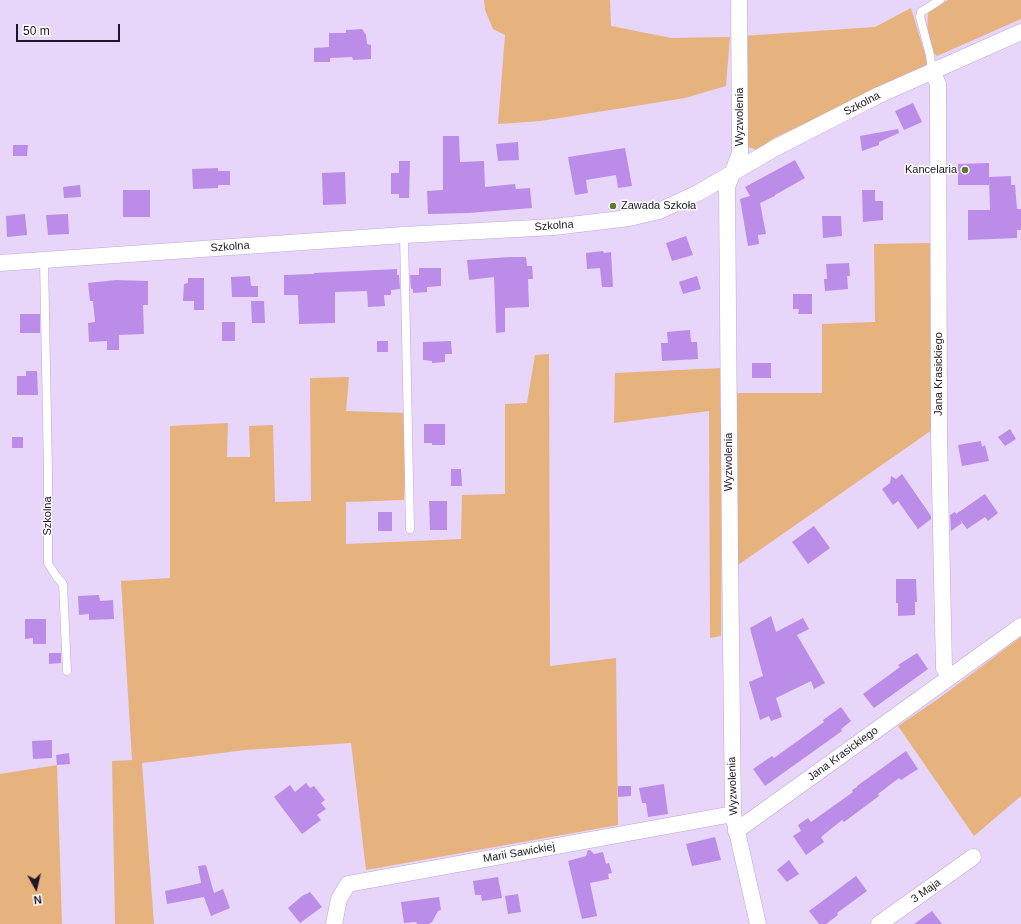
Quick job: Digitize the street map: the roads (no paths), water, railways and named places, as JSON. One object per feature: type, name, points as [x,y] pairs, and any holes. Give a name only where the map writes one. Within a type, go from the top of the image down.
[{"type":"street","name":"Wyzwolenia","points":[[739,0],[740,153],[727,187],[733,814],[758,924]]},
{"type":"street","name":"Szkolna","points":[[0,263],[554,226],[629,218],[659,211],[698,192],[775,148],[845,112],[932,71],[1021,32]]},
{"type":"street","name":"Jana Krasickiego","points":[[932,71],[938,84],[939,429],[944,668],[950,676]]},
{"type":"street","name":"Jana Krasickiego","points":[[736,831],[1021,626]]},
{"type":"street","name":"Marii Sawickiej","points":[[334,924],[339,899],[348,884],[733,814]]},
{"type":"street","name":"3 Maja","points":[[879,924],[973,857]]},
{"type":"lane","points":[[932,71],[930,55],[920,17],[921,12],[940,0]]},
{"type":"lane","points":[[404,235],[410,529]]},
{"type":"lane","name":"Szkolna","points":[[44,260],[48,563],[63,584],[67,671]]},
{"type":"place","name":"Kancelaria","points":[[965,170]]},
{"type":"place","name":"Zawada Szkoła","points":[[613,206]]}]
